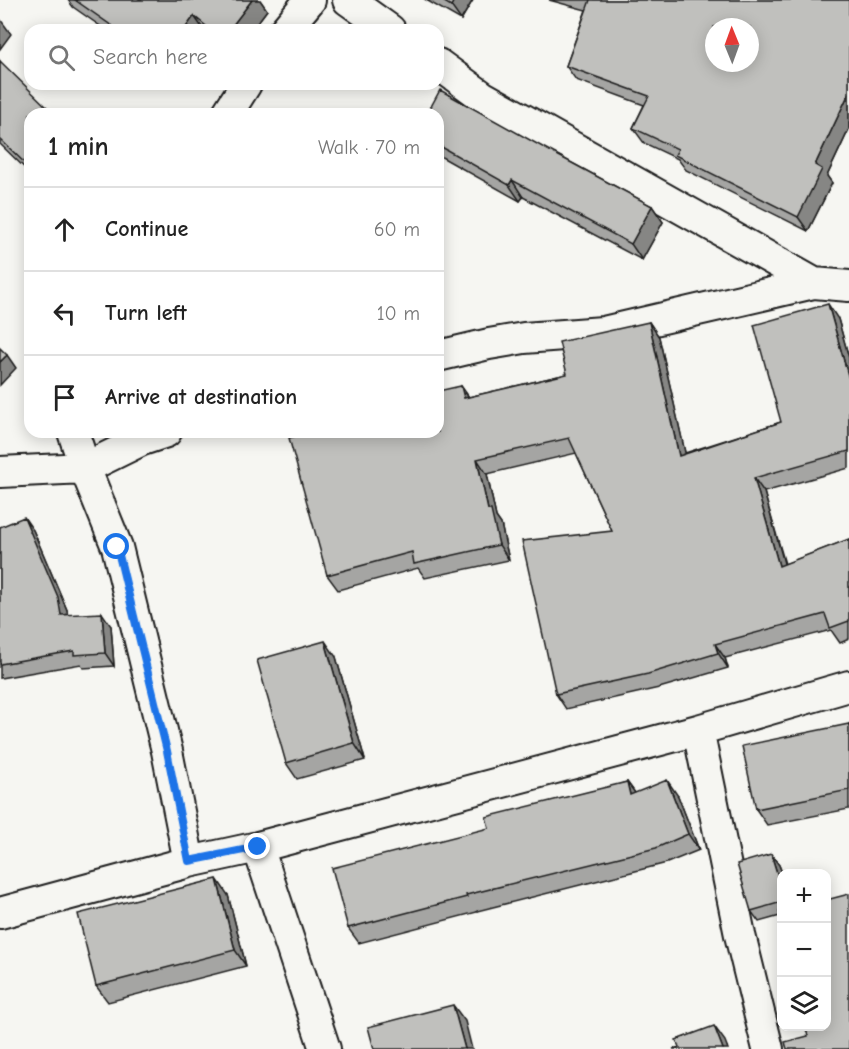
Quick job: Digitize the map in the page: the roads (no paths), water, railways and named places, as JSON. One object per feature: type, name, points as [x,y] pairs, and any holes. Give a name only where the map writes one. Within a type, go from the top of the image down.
[{"type":"street","points":[[290,24],[310,0]]},
{"type":"street","points":[[348,0],[382,24]]},
{"type":"street","points":[[444,68],[482,96],[814,283]]},
{"type":"street","points":[[231,108],[242,90]]},
{"type":"street","points":[[444,355],[524,338],[612,330],[814,283],[849,286]]},
{"type":"street","points":[[75,438],[117,547],[167,751],[189,861]]},
{"type":"street","points":[[0,472],[85,468],[148,438]]},
{"type":"street","points":[[0,913],[189,861],[258,847],[698,730],[849,686]]},
{"type":"street","points":[[698,730],[740,935],[768,1049]]},
{"type":"street","points":[[258,847],[325,1049]]}]
